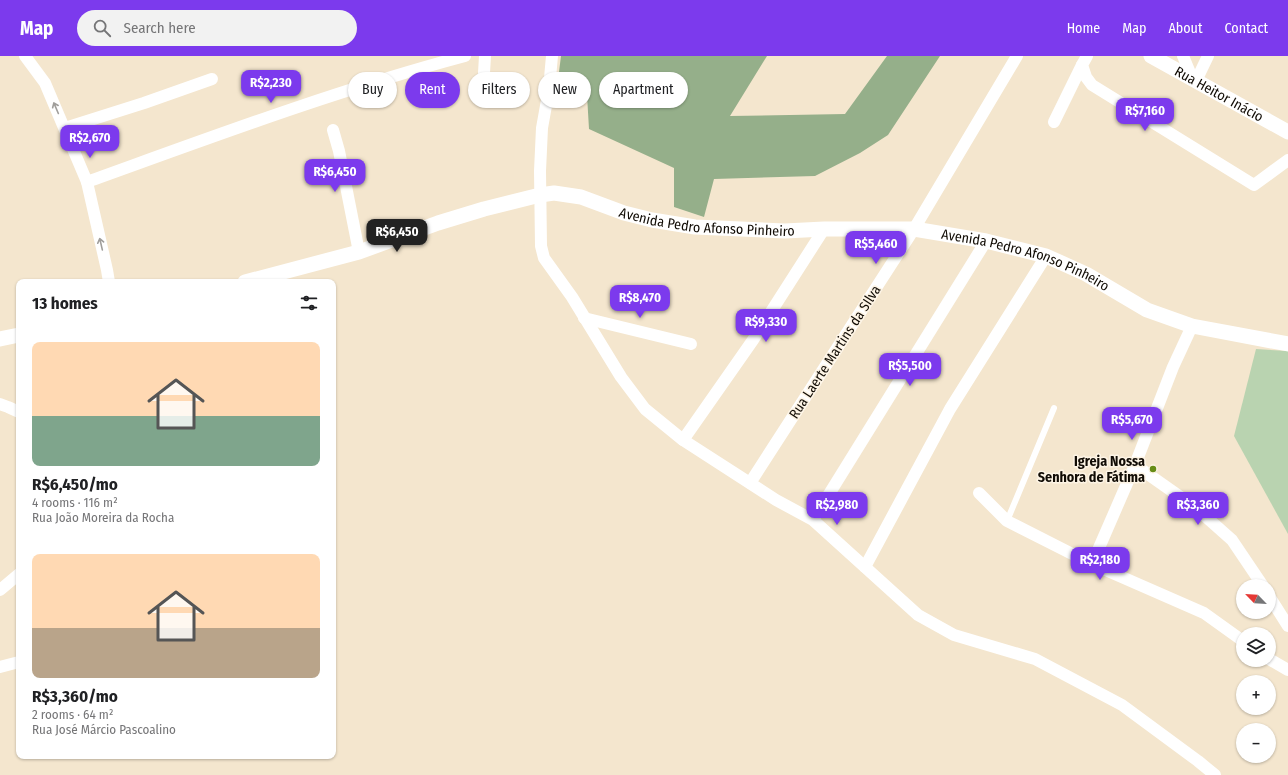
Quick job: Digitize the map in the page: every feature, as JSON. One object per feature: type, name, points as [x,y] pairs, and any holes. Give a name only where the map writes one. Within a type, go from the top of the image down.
[{"type":"street","points":[[26,56],[46,83],[87,182],[108,279]]},
{"type":"street","points":[[87,182],[238,128],[394,76],[465,56]]},
{"type":"street","points":[[484,72],[485,56]]},
{"type":"street","points":[[552,56],[549,89],[542,128],[540,195],[541,246],[544,258],[572,298],[621,377],[645,409],[683,440],[750,484],[813,520],[918,616],[954,635],[1035,659],[1122,705],[1215,775]]},
{"type":"street","name":"Rua Laerte Martins da SIlva","points":[[750,484],[914,229],[1017,56]]},
{"type":"street","name":"Rua Heitor Inácio","points":[[1151,56],[1288,132]]},
{"type":"street","points":[[1184,56],[1195,81]]},
{"type":"street","points":[[1195,81],[1208,56]]},
{"type":"street","points":[[1054,122],[1084,61]]},
{"type":"street","points":[[1084,61],[1086,77],[1092,85],[1254,185],[1288,160]]},
{"type":"street","points":[[65,128],[144,103],[212,79]]},
{"type":"street","points":[[333,130],[339,151],[359,252]]},
{"type":"street","name":"Avenida Pedro Afonso Pinheiro","points":[[256,279],[359,252],[453,218],[484,209],[554,193],[581,197],[624,213],[652,220],[695,227],[785,231],[824,229],[914,229],[986,241],[1046,256],[1086,274],[1147,310],[1192,326],[1288,344]]},
{"type":"street","points":[[683,440],[753,340],[824,229]]},
{"type":"street","points":[[813,520],[986,241]]},
{"type":"street","points":[[864,567],[950,409],[1046,256]]},
{"type":"street","points":[[584,318],[691,344]]},
{"type":"street","points":[[1092,564],[1136,465],[1173,367],[1192,326]]},
{"type":"street","points":[[0,339],[16,336]]},
{"type":"street","points":[[0,404],[16,411]]},
{"type":"street","points":[[1136,465],[1196,508],[1232,540],[1258,579]]},
{"type":"street","points":[[979,492],[1007,521],[1092,564],[1204,613],[1236,636]]},
{"type":"street","points":[[0,590],[16,577]]},
{"type":"street","points":[[1276,607],[1288,626]]},
{"type":"street","points":[[0,667],[16,663]]},
{"type":"street","points":[[1276,663],[1288,670]]},
{"type":"lane","points":[[1007,521],[1054,408]]},
{"type":"green space","points":[[561,56],[767,56],[730,116],[845,114],[887,56],[940,56],[888,135],[860,153],[815,176],[714,179],[704,217],[674,207],[674,168],[589,129],[588,108],[591,108],[591,72],[559,72]]},
{"type":"green space","points":[[1256,349],[1288,351],[1288,534],[1234,436]]},
{"type":"place","name":"Igreja Nossa Senhora de Fátima","points":[[1153,469]]}]
